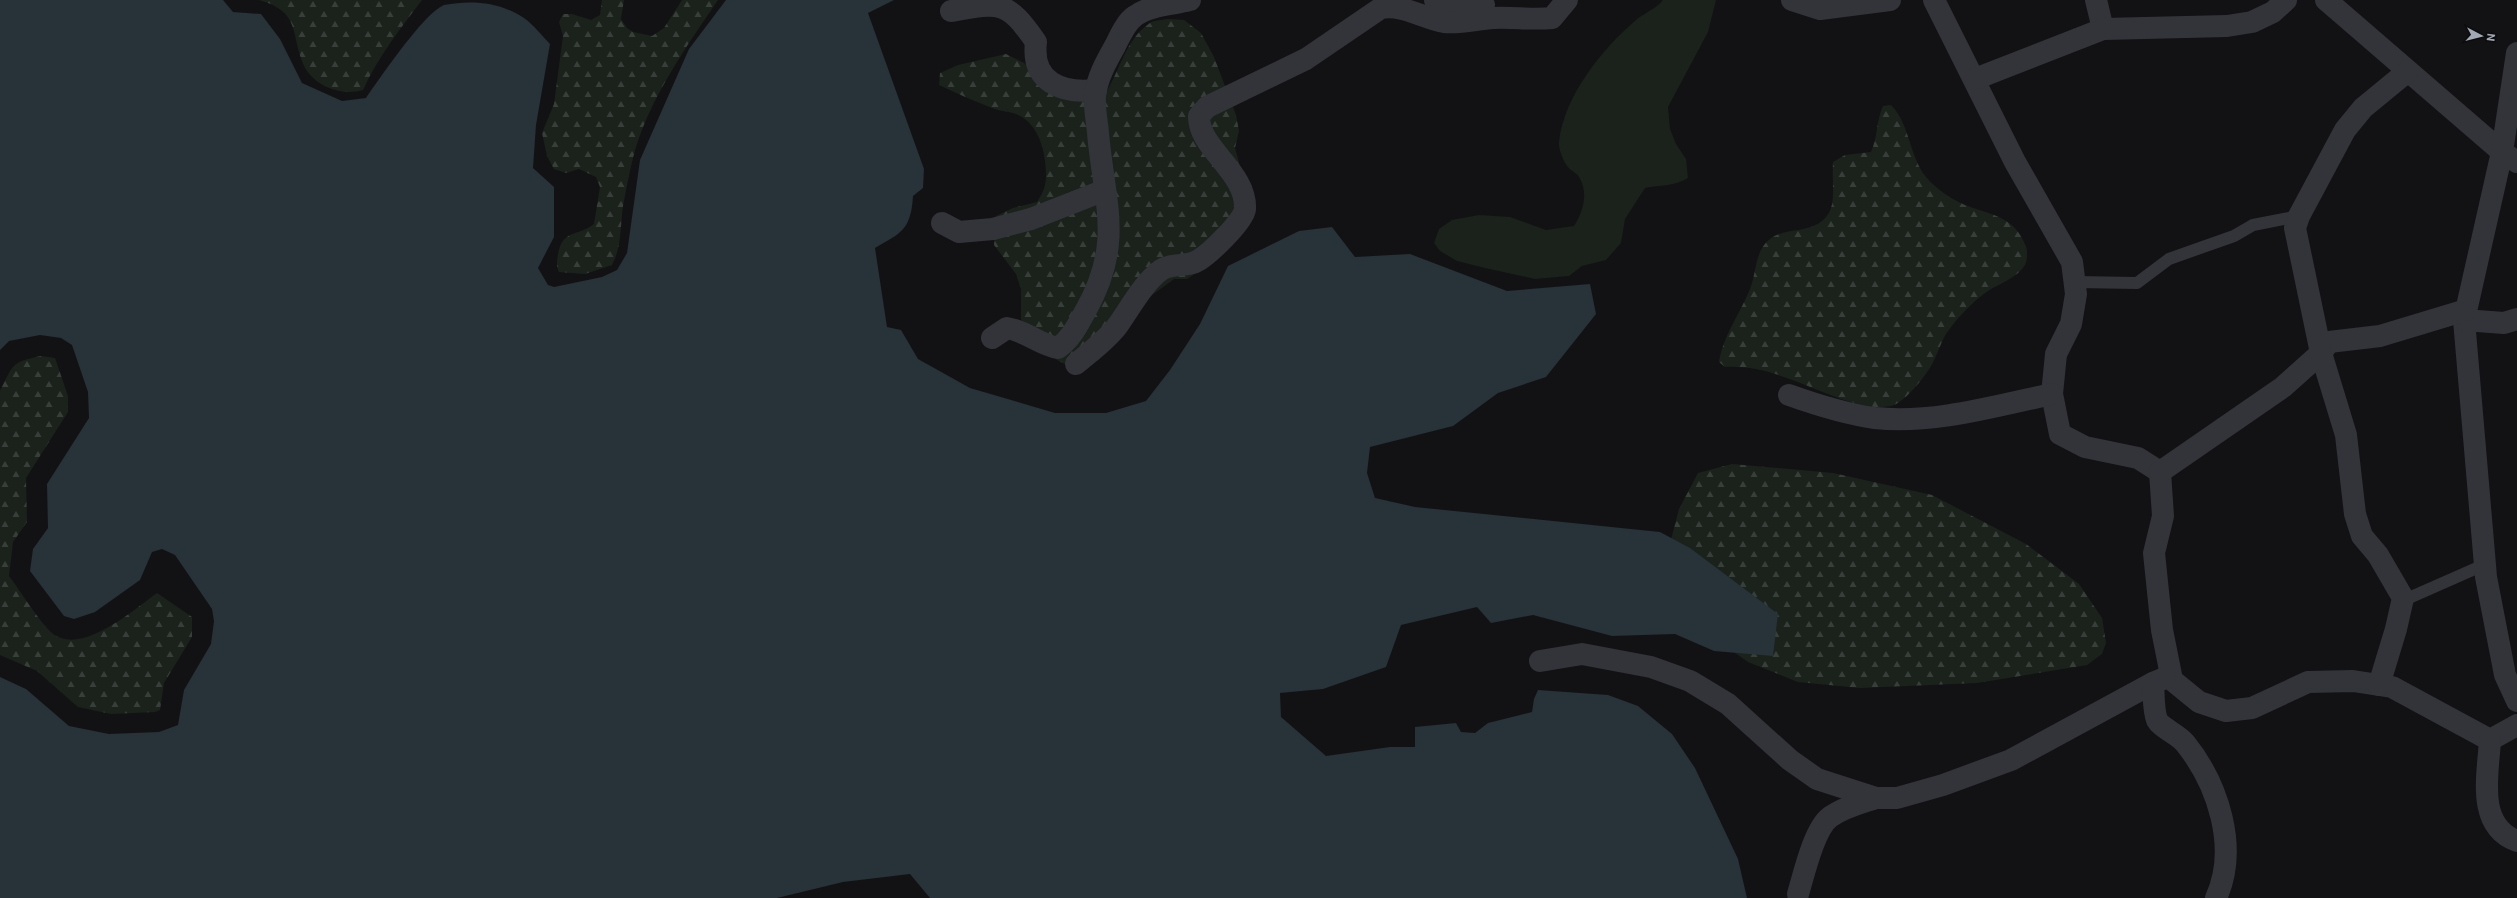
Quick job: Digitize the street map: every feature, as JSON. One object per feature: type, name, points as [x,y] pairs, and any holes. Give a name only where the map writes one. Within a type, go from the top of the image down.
[{"type":"street","points":[[992,338],[1007,328],[1015,329],[1049,347],[1058,348],[1069,341],[1097,291],[1104,273],[1110,228],[1095,98],[1099,77],[1121,33],[1133,16],[1149,8],[1190,0]]},
{"type":"street","points":[[1435,0],[1461,8],[1491,5],[1504,8],[1522,19]]},
{"type":"street","points":[[1076,364],[1118,326],[1132,303],[1160,270],[1171,265],[1185,265],[1198,260],[1242,219],[1245,209],[1242,195],[1229,167],[1202,132],[1199,116],[1208,107],[1306,59],[1381,8],[1391,7],[1403,9],[1445,22],[1552,18],[1567,0]]},
{"type":"street","points":[[1792,0],[1820,9],[1890,0]]},
{"type":"street","points":[[1934,0],[2015,162],[2072,262],[2076,294],[2071,324],[2056,354],[2052,394],[2060,434],[2085,447],[2138,458],[2160,472]]},
{"type":"street","points":[[2096,0],[2103,29]]},
{"type":"street","points":[[1975,80],[2103,29],[2227,26],[2252,22],[2273,12],[2286,0]]},
{"type":"street","points":[[2326,0],[2509,157]]},
{"type":"street","points":[[951,11],[997,4],[1007,8],[1019,17],[1036,42],[1038,68],[1044,78],[1058,86],[1079,92],[1096,90]]},
{"type":"street","points":[[2517,53],[2509,157],[2465,315],[2486,564],[2505,675],[2517,701]]},
{"type":"street","points":[[2379,685],[2396,629],[2403,598],[2395,582],[2362,536],[2355,514],[2346,435],[2321,354],[2295,228],[2299,216],[2345,130],[2363,108],[2408,71]]},
{"type":"street","points":[[942,222],[958,232],[993,229],[1031,219],[1105,190]]},
{"type":"street","points":[[2160,472],[2283,387],[2321,354],[2329,342],[2380,336],[2465,315],[2504,323],[2517,319]]},
{"type":"street","points":[[1789,395],[1841,412],[1876,418],[1917,418],[1950,416],[2052,394]]},
{"type":"street","points":[[2160,472],[2163,516],[2154,553],[2162,630],[2162,679],[2157,720],[2163,726],[2177,734],[2186,744],[2212,788],[2221,813],[2226,837],[2226,860],[2221,886],[2216,898]]},
{"type":"street","points":[[1540,661],[1582,654],[1651,667],[1690,681],[1728,704],[1769,742],[1816,779],[1876,798],[1897,798],[1935,787],[2011,760],[2162,679],[2172,680],[2199,702],[2226,711],[2252,708],[2308,682],[2353,681],[2392,687],[2490,740]]},
{"type":"street","points":[[2490,740],[2517,724]]},
{"type":"street","points":[[2490,740],[2487,788],[2490,816],[2497,829],[2517,841]]},
{"type":"street","points":[[1798,894],[1820,829],[1829,818],[1848,807],[1876,798]]},
{"type":"lane","points":[[2075,282],[2137,282],[2169,258],[2222,241],[2253,225],[2299,216]]},
{"type":"lane","points":[[2402,601],[2486,564]]},
{"type":"green space","points":[[259,0],[422,0],[382,55],[363,90],[345,92],[327,87],[312,77],[302,61],[294,31],[287,16],[281,10]]},
{"type":"green space","points":[[602,0],[624,0],[621,19],[627,28],[633,32],[652,36],[664,28],[682,0],[718,0],[669,76],[639,137],[625,194],[618,251],[612,265],[585,274],[559,272],[557,261],[560,246],[563,241],[572,234],[594,224],[600,187],[596,177],[579,169],[566,173],[554,169],[547,156],[542,133],[554,104],[563,36],[559,22],[563,14],[572,14],[591,20],[600,15]]},
{"type":"green space","points":[[1663,0],[1716,0],[1708,32],[1668,107],[1670,129],[1676,144],[1686,159],[1688,178],[1673,184],[1645,188],[1625,219],[1621,243],[1606,260],[1582,266],[1569,276],[1535,279],[1457,261],[1440,251],[1434,243],[1439,229],[1452,220],[1479,215],[1510,217],[1546,230],[1574,226],[1580,215],[1584,202],[1584,189],[1577,174],[1566,165],[1559,148],[1562,125],[1568,108],[1587,75],[1610,45],[1636,20],[1657,6]]},
{"type":"green space","points":[[1168,19],[1184,20],[1201,33],[1214,57],[1236,115],[1239,131],[1235,148],[1251,206],[1203,268],[1187,279],[1174,279],[1152,295],[1070,367],[1026,343],[1021,318],[1021,289],[1016,274],[994,245],[996,216],[1013,208],[1037,202],[1043,192],[1046,182],[1046,172],[1044,154],[1040,139],[1027,120],[1020,116],[997,110],[939,85],[940,73],[958,65],[1006,54],[1024,63],[1036,74],[1102,99],[1108,90],[1128,48],[1141,30],[1152,22]]},
{"type":"green space","points":[[1891,105],[1902,121],[1920,169],[1939,190],[1965,205],[2001,218],[2015,229],[2021,237],[2027,251],[2025,265],[2022,270],[1988,291],[1965,311],[1946,334],[1928,371],[1907,396],[1891,406],[1866,406],[1837,398],[1770,372],[1747,368],[1725,367],[1719,362],[1721,352],[1750,289],[1758,256],[1761,250],[1770,239],[1776,235],[1813,226],[1823,221],[1829,214],[1832,205],[1833,162],[1845,155],[1871,152],[1883,106]]},
{"type":"green space","points":[[41,356],[55,358],[68,396],[68,412],[26,478],[27,522],[13,542],[9,576],[47,628],[52,633],[64,639],[77,639],[92,635],[121,619],[157,593],[192,617],[192,637],[164,683],[160,710],[155,712],[111,714],[78,707],[37,671],[0,655],[0,391],[14,366],[24,360]]},
{"type":"green space","points":[[1732,464],[1833,473],[1932,495],[2026,544],[2079,584],[2102,618],[2106,643],[2102,654],[2087,665],[1977,683],[1860,688],[1798,682],[1748,662],[1708,634],[1666,559],[1679,509],[1698,473]]},
{"type":"shaded area","points":[[0,0],[223,0],[233,12],[261,14],[280,39],[302,83],[342,101],[366,98],[414,33],[435,10],[444,5],[454,3],[486,4],[515,13],[531,24],[550,44],[536,125],[533,168],[554,187],[554,237],[538,268],[548,285],[554,287],[602,277],[617,270],[627,253],[640,160],[689,49],[726,0],[894,0],[868,13],[924,169],[923,188],[913,196],[910,216],[907,223],[898,234],[875,248],[887,327],[901,330],[918,359],[970,388],[1055,413],[1106,413],[1146,401],[1170,370],[1200,324],[1228,266],[1299,231],[1332,227],[1355,257],[1410,254],[1507,291],[1590,284],[1596,314],[1546,377],[1498,393],[1453,426],[1370,447],[1367,473],[1375,498],[1415,507],[1660,532],[1690,548],[1778,614],[1773,656],[1714,651],[1675,634],[1612,636],[1533,615],[1491,623],[1477,607],[1401,625],[1386,667],[1323,689],[1280,693],[1281,717],[1326,756],[1390,747],[1415,747],[1415,727],[1456,723],[1461,732],[1475,733],[1488,723],[1532,712],[1534,699],[1538,690],[1608,695],[1638,706],[1672,734],[1695,768],[1738,859],[1747,898],[930,898],[910,874],[843,882],[777,898],[0,898],[0,677],[26,689],[69,726],[109,734],[159,732],[178,725],[184,690],[211,644],[214,621],[212,609],[175,555],[162,549],[152,552],[140,580],[95,612],[74,619],[64,616],[30,571],[33,549],[48,528],[47,484],[89,418],[88,392],[72,345],[61,338],[40,335],[9,341],[0,350]]}]
